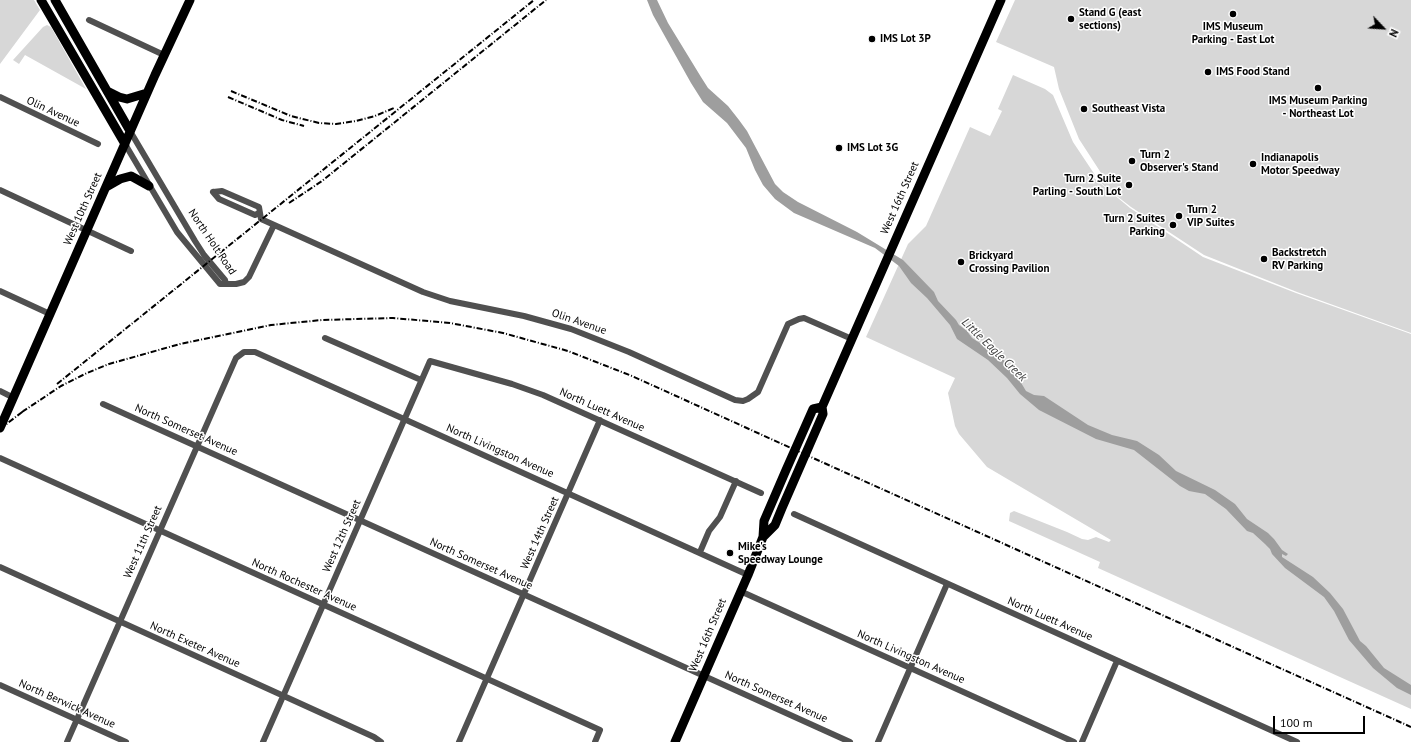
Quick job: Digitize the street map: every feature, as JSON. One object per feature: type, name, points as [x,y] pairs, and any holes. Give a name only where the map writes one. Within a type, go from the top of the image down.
[{"type":"main road","name":"North Holt Road","points":[[41,0],[125,144]]},
{"type":"main road","name":"North Holt Road","points":[[54,0],[130,131]]},
{"type":"main road","name":"West 10th Street","points":[[0,428],[130,131],[190,0]]},
{"type":"main road","name":"West 16th Street","points":[[675,742],[748,575],[763,537],[775,525],[780,514],[823,414],[822,407],[1001,0]]},
{"type":"main road","points":[[107,90],[119,97],[127,99],[147,93]]},
{"type":"main road","points":[[106,187],[120,179],[131,176],[149,186]]},
{"type":"street","points":[[89,20],[164,55]]},
{"type":"street","name":"Olin Avenue","points":[[0,98],[98,144]]},
{"type":"street","name":"North Holt Road","points":[[125,144],[176,232],[220,284],[226,284],[225,280],[204,255],[192,236],[130,131]]},
{"type":"street","points":[[0,190],[131,251]]},
{"type":"street","name":"Olin Avenue","points":[[259,213],[255,215],[219,199],[213,192],[222,191],[259,208],[261,219],[430,295],[450,301],[518,314],[570,329],[622,349],[739,401],[748,399],[758,392],[788,324],[804,318],[852,339]]},
{"type":"street","points":[[226,284],[240,283],[249,277],[274,225]]},
{"type":"street","points":[[0,291],[50,314]]},
{"type":"street","points":[[325,338],[421,380]]},
{"type":"street","name":"North Livingston Avenue","points":[[242,353],[249,351],[255,352],[748,575]]},
{"type":"street","name":"West 11th Street","points":[[67,742],[196,446],[236,358],[242,353]]},
{"type":"street","name":"West 12th Street","points":[[263,742],[430,361]]},
{"type":"street","name":"North Luett Avenue","points":[[430,361],[524,388],[600,420],[761,493]]},
{"type":"street","points":[[0,391],[14,398]]},
{"type":"street","name":"North Somerset Avenue","points":[[103,404],[850,742]]},
{"type":"street","name":"West 14th Street","points":[[459,742],[600,420]]},
{"type":"street","name":"North Rochester Avenue","points":[[0,458],[600,730],[595,742]]},
{"type":"street","points":[[700,552],[709,531],[720,517],[736,481]]},
{"type":"street","name":"North Luett Avenue","points":[[794,514],[1118,661],[1287,740],[1297,742]]},
{"type":"street","name":"North Exeter Avenue","points":[[0,567],[374,737],[381,742]]},
{"type":"street","points":[[878,742],[947,584]]},
{"type":"street","name":"North Livingston Avenue","points":[[740,591],[1074,742]]},
{"type":"street","points":[[1082,742],[1118,661]]},
{"type":"street","name":"North Berwick Avenue","points":[[0,685],[126,742]]},
{"type":"shaded area","points":[[0,0],[34,0],[40,10],[0,64]]},
{"type":"shaded area","points":[[647,0],[657,0],[668,23],[708,88],[728,106],[747,131],[775,184],[783,192],[798,202],[857,232],[903,260],[934,292],[938,301],[972,338],[999,355],[1014,371],[1026,391],[1034,395],[1044,396],[1088,425],[1112,435],[1137,441],[1159,455],[1176,471],[1215,490],[1235,504],[1247,519],[1268,533],[1282,550],[1288,554],[1286,556],[1282,554],[1282,557],[1313,577],[1330,593],[1343,609],[1360,641],[1384,668],[1411,685],[1411,695],[1397,688],[1373,668],[1349,640],[1334,611],[1324,597],[1285,568],[1265,544],[1253,533],[1247,531],[1226,509],[1205,494],[1189,491],[1180,486],[1134,450],[1096,439],[1039,410],[1020,394],[1007,378],[988,360],[957,339],[950,325],[927,298],[911,283],[899,266],[875,248],[794,213],[775,199],[763,185],[746,148],[727,123],[703,102],[653,15]]},
{"type":"shaded area","name":"Indianapolis Motor Speedway","points":[[1015,0],[1411,0],[1411,333],[1297,292],[1204,255],[1131,207],[1109,190],[1100,182],[1103,176],[1079,139],[1059,89],[1054,67],[996,42]]},
{"type":"shaded area","points":[[47,25],[51,27],[86,89],[25,55],[19,64],[13,60],[43,27]]},
{"type":"shaded area","points":[[1013,75],[1045,89],[1053,95],[1073,142],[1095,175],[1094,178],[1130,208],[1203,257],[1296,293],[1411,334],[1411,709],[1098,568],[1100,562],[1009,521],[1010,513],[1014,511],[1082,539],[1088,540],[1096,537],[1109,542],[1111,540],[987,467],[959,434],[955,426],[948,393],[955,378],[866,337],[908,244],[926,226],[970,127],[990,136],[1002,111],[998,109]]},
{"type":"railway","points":[[57,384],[534,0]]},
{"type":"railway","points":[[289,203],[322,181],[546,0]]},
{"type":"railway","points":[[231,91],[291,116],[319,123],[336,124],[356,121],[375,116],[394,108]]},
{"type":"railway","points":[[228,97],[282,120],[304,126]]},
{"type":"railway","points":[[22,412],[61,386],[109,364],[180,344],[271,325],[322,320],[393,318],[450,323],[503,333],[568,351],[632,376],[1411,727]]},
{"type":"railway","points":[[0,429],[26,409]]},
{"type":"place","name":"IMS Museum Parking - East Lot","points":[[1233,14]]},
{"type":"place","name":"Stand G (east sections)","points":[[1071,19]]},
{"type":"place","name":"IMS Lot 3P","points":[[872,39]]},
{"type":"place","name":"IMS Food Stand","points":[[1208,72]]},
{"type":"place","name":"IMS Museum Parking - Northeast Lot","points":[[1318,88]]},
{"type":"place","name":"Southeast Vista","points":[[1084,109]]},
{"type":"place","name":"IMS Lot 3G","points":[[839,148]]},
{"type":"place","name":"Turn 2 Observer's Stand","points":[[1132,161]]},
{"type":"place","name":"Indianapolis Motor Speedway","points":[[1253,164]]},
{"type":"place","name":"Turn 2 Suite Parling - South Lot","points":[[1129,185]]},
{"type":"place","name":"Turn 2 VIP Suites","points":[[1179,216]]},
{"type":"place","name":"Turn 2 Suites Parking","points":[[1173,225]]},
{"type":"place","name":"Backstretch RV Parking","points":[[1264,259]]},
{"type":"place","name":"Brickyard Crossing Pavilion","points":[[961,262]]},
{"type":"place","name":"Mike's Speedway Lounge","points":[[730,553]]},
{"type":"water label","name":"Little Eagle Creek","points":[[994,350]]}]
